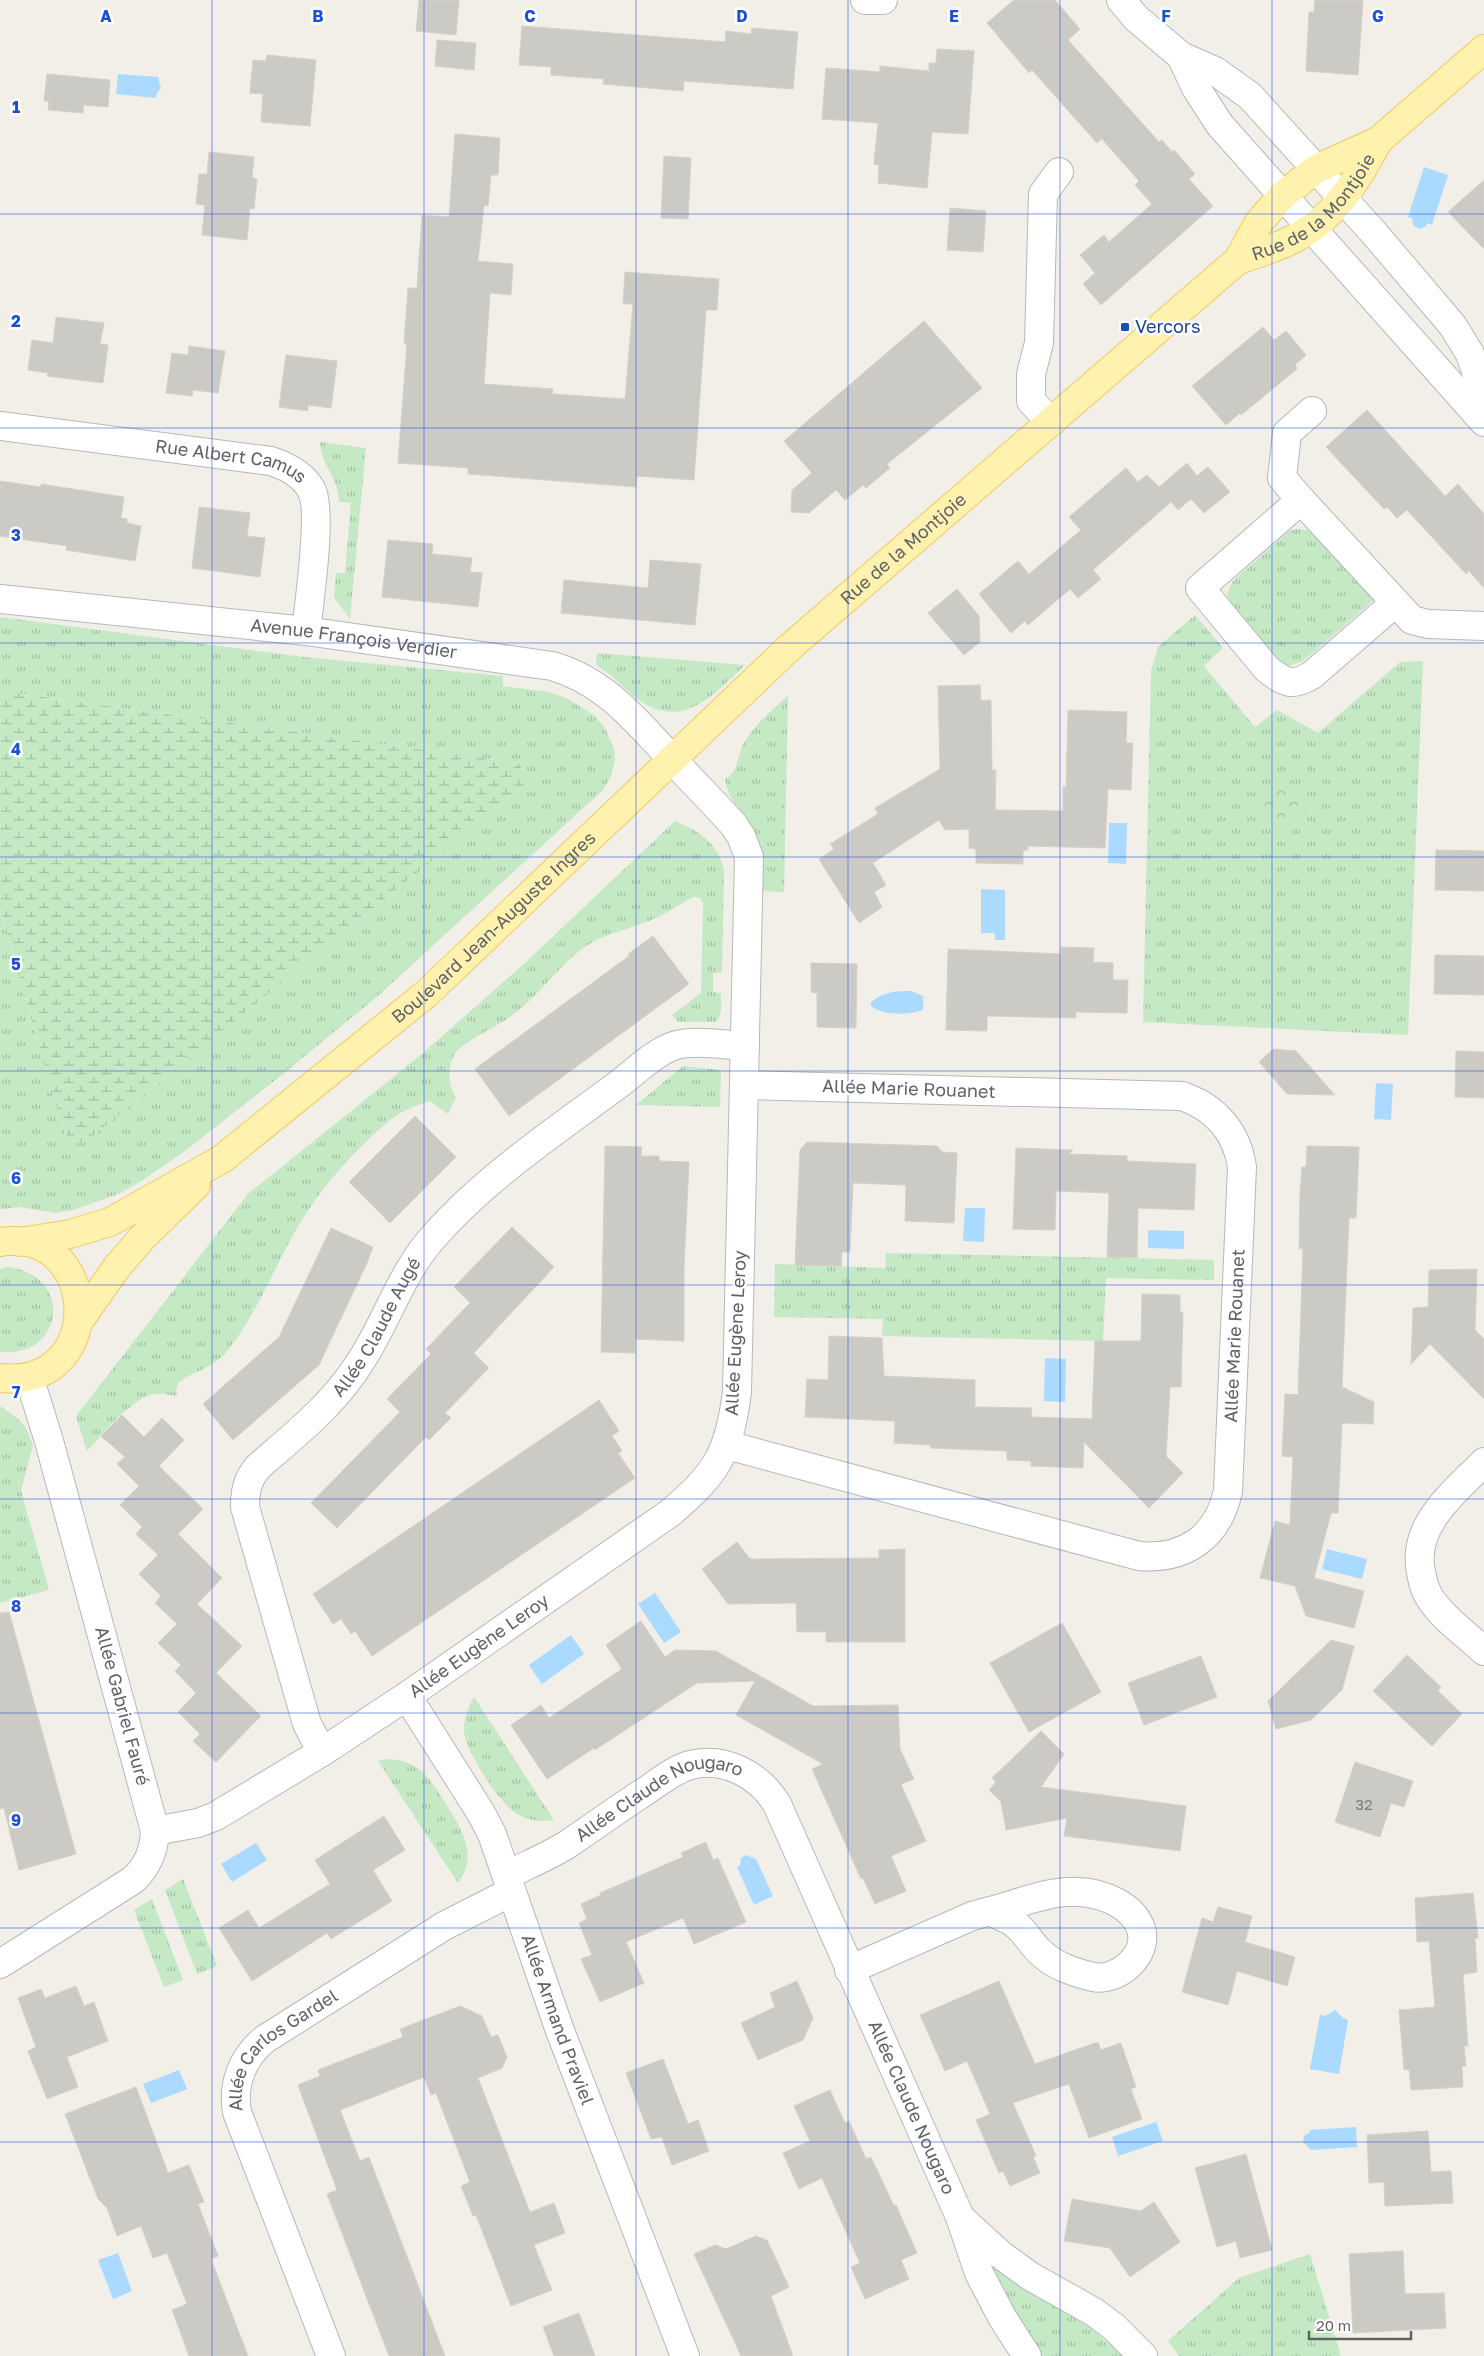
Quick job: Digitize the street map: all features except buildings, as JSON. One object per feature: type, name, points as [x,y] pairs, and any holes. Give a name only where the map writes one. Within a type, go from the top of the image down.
[{"type":"main road","name":"Rue de la Montjoie","points":[[759,677],[790,647],[1238,260],[1259,222],[1282,196],[1316,169],[1378,142],[1484,49]]},
{"type":"main road","name":"Rue de la Montjoie","points":[[1238,260],[1291,241],[1311,229],[1343,199],[1357,180],[1378,142]]},
{"type":"main road","name":"Boulevard Jean-Auguste Ingres","points":[[79,1321],[117,1267],[142,1238],[173,1210],[216,1164],[426,994],[759,677]]},
{"type":"main road","name":"Boulevard Jean-Auguste Ingres","points":[[10,1242],[70,1234],[110,1222],[216,1164]]},
{"type":"main road","points":[[0,1378],[29,1377],[42,1372],[62,1356],[73,1340],[79,1321],[78,1295],[68,1271],[47,1251],[10,1242]]},
{"type":"street","points":[[865,0],[883,0]]},
{"type":"street","points":[[1121,0],[1136,18],[1181,56],[1215,72],[1250,96],[1343,199],[1453,326],[1470,354],[1484,395]]},
{"type":"street","points":[[1181,56],[1196,88],[1220,125],[1484,422]]},
{"type":"street","points":[[1051,422],[1031,401],[1031,374],[1039,343],[1043,194],[1059,172]]},
{"type":"street","points":[[1312,411],[1287,433],[1282,478],[1406,615],[1419,622],[1484,626]]},
{"type":"street","name":"Rue Albert Camus","points":[[0,426],[271,461],[287,468],[308,484],[316,504],[313,566],[306,632]]},
{"type":"street","points":[[1301,500],[1200,588],[1267,669],[1280,679],[1292,683],[1301,682],[1312,675],[1394,603]]},
{"type":"street","name":"Avenue François Verdier","points":[[0,599],[306,632],[552,666],[567,670],[598,686],[613,697],[673,760]]},
{"type":"street","name":"Allée Eugène Leroy","points":[[155,1831],[198,1823],[216,1816],[322,1752],[407,1696],[670,1514],[695,1492],[712,1473],[727,1445],[733,1424],[737,1392],[749,870],[746,846],[733,824],[673,760]]},
{"type":"street","name":"Allée Claude Augé","points":[[322,1752],[307,1724],[246,1507],[246,1486],[250,1476],[262,1463],[313,1420],[342,1389],[365,1356],[410,1268],[452,1217],[484,1188],[666,1049],[684,1044],[745,1046]]},
{"type":"street","name":"Allée Marie Rouanet","points":[[727,1445],[1130,1554],[1150,1557],[1171,1555],[1206,1536],[1218,1520],[1228,1491],[1242,1167],[1233,1137],[1212,1111],[1182,1096],[744,1085]]},
{"type":"street","name":"Allée Gabriel Fauré","points":[[0,1964],[134,1880],[151,1857],[155,1831],[49,1441],[29,1377]]},
{"type":"street","points":[[1484,1462],[1429,1523],[1422,1539],[1419,1565],[1423,1582],[1431,1600],[1484,1651]]},
{"type":"street","name":"Allée Armand Praviel","points":[[407,1696],[481,1812],[492,1834],[559,2028],[685,2356]]},
{"type":"street","name":"Allée Claude Nougaro","points":[[509,1884],[689,1765],[704,1763],[732,1767],[747,1772],[760,1782],[777,1804],[960,2217],[988,2292],[1027,2356]]},
{"type":"street","name":"Allée Carlos Gardel","points":[[330,2356],[237,2112],[236,2090],[240,2072],[252,2051],[264,2039],[509,1884]]},
{"type":"street","points":[[849,1970],[972,1916],[1043,1896],[1079,1892],[1112,1899],[1122,1906],[1137,1921],[1142,1938],[1137,1957],[1130,1964],[1105,1978],[1094,1977],[1062,1967],[1053,1962],[1039,1951],[1014,1922],[990,1911]]},
{"type":"street","name":"Allée Claude Nougaro","points":[[960,2217],[1001,2256],[1046,2287],[1094,2312],[1114,2326],[1143,2356]]},
{"type":"green space","points":[[320,442],[366,448],[350,619],[334,597],[336,573],[345,573],[351,503],[339,502],[336,486],[323,458]]},
{"type":"green space","points":[[1296,529],[1309,530],[1317,534],[1374,600],[1303,661],[1289,666],[1273,655],[1253,635],[1236,612],[1227,594],[1232,582],[1289,531]]},
{"type":"green space","points":[[1195,615],[1223,648],[1204,666],[1255,727],[1277,710],[1318,733],[1400,662],[1423,661],[1408,1035],[1143,1022],[1151,671],[1158,647]]},
{"type":"green space","points":[[0,617],[304,657],[503,676],[503,686],[549,692],[568,699],[595,716],[605,728],[614,748],[615,760],[611,776],[603,790],[379,995],[185,1151],[143,1180],[118,1194],[70,1211],[55,1213],[20,1207],[0,1209],[0,909],[63,1129],[73,1141],[84,1141],[89,1139],[518,791],[518,763],[0,691]]},
{"type":"green space","points":[[597,653],[745,665],[721,688],[695,706],[681,711],[667,712],[651,707],[635,697],[612,676],[596,665]]},
{"type":"green space","points":[[0,691],[518,763],[527,776],[524,785],[518,791],[89,1139],[77,1142],[70,1139],[63,1129],[0,909]]},
{"type":"green space","points":[[788,695],[784,892],[763,891],[762,860],[757,837],[736,806],[729,793],[725,779],[735,769],[742,747],[751,732]]},
{"type":"green space","points":[[1286,774],[1312,808],[1283,830],[1256,801]]},
{"type":"green space","points":[[675,821],[692,829],[712,845],[724,870],[722,973],[713,973],[713,992],[721,993],[721,1012],[716,1022],[678,1022],[672,1015],[701,993],[703,903],[700,898],[693,897],[658,917],[599,939],[582,949],[524,1006],[459,1049],[451,1064],[451,1088],[456,1098],[448,1114],[430,1101],[410,1108],[386,1123],[343,1165],[307,1212],[246,1324],[222,1357],[178,1383],[176,1391],[178,1396],[155,1394],[146,1396],[137,1402],[118,1417],[87,1451],[76,1416],[248,1194],[423,1053],[525,963]]},
{"type":"green space","points":[[683,1066],[721,1070],[720,1107],[636,1105]]},
{"type":"green space","points":[[886,1253],[1214,1260],[1214,1280],[1106,1278],[1103,1341],[882,1336],[883,1319],[774,1317],[775,1264],[885,1268]]},
{"type":"green space","points":[[8,1267],[29,1273],[44,1284],[52,1299],[53,1315],[48,1330],[38,1342],[22,1350],[0,1352],[0,1269]]},
{"type":"green space","points":[[0,1406],[25,1426],[33,1445],[21,1491],[49,1590],[0,1603]]},
{"type":"green space","points":[[474,1697],[554,1820],[535,1820],[517,1814],[501,1799],[484,1776],[470,1750],[464,1730],[467,1713]]},
{"type":"green space","points":[[388,1759],[408,1763],[428,1777],[456,1821],[465,1841],[467,1851],[467,1862],[458,1883],[378,1761]]},
{"type":"green space","points":[[183,1879],[217,1966],[197,1974],[165,1890]]},
{"type":"green space","points":[[152,1899],[183,1980],[164,1987],[134,1910]]},
{"type":"green space","points":[[1310,2254],[1341,2356],[1179,2356],[1168,2341],[1239,2278]]},
{"type":"green space","points":[[989,2258],[1075,2316],[1122,2356],[1039,2356],[985,2261]]},
{"type":"water","points":[[118,74],[158,77],[161,88],[156,98],[116,94]]},
{"type":"water","points":[[1424,167],[1448,175],[1432,225],[1428,223],[1425,227],[1419,229],[1413,225],[1412,218],[1408,217]]},
{"type":"water","points":[[1109,823],[1127,823],[1126,864],[1108,863]]},
{"type":"water","points":[[981,889],[1005,890],[1005,940],[995,940],[995,933],[981,933]]},
{"type":"water","points":[[911,991],[923,996],[923,1010],[896,1014],[883,1012],[871,1006],[871,1002],[885,994]]},
{"type":"water","points":[[1376,1083],[1393,1084],[1391,1120],[1374,1119]]},
{"type":"water","points":[[965,1208],[985,1208],[984,1242],[963,1241]]},
{"type":"water","points":[[1148,1230],[1184,1231],[1184,1249],[1148,1248]]},
{"type":"water","points":[[1045,1358],[1066,1359],[1065,1402],[1044,1401]]},
{"type":"water","points":[[1327,1549],[1367,1559],[1362,1579],[1322,1569]]},
{"type":"water","points":[[655,1593],[681,1632],[664,1643],[638,1604]]},
{"type":"water","points":[[571,1635],[584,1654],[542,1684],[529,1665]]},
{"type":"water","points":[[256,1843],[267,1860],[232,1882],[221,1864]]},
{"type":"water","points":[[746,1855],[756,1859],[773,1896],[754,1905],[737,1867],[740,1866],[741,1858]]},
{"type":"water","points":[[1335,2010],[1348,2020],[1339,2074],[1310,2069],[1320,2015],[1325,2016]]},
{"type":"water","points":[[179,2070],[187,2089],[151,2103],[143,2084]]},
{"type":"water","points":[[1156,2122],[1163,2141],[1118,2156],[1112,2137]]},
{"type":"water","points":[[1356,2127],[1357,2147],[1311,2150],[1303,2142],[1304,2136],[1310,2130]]},
{"type":"water","points":[[118,2253],[132,2291],[113,2299],[98,2260]]},
{"type":"place","name":"Vercors","points":[[1125,327]]}]
